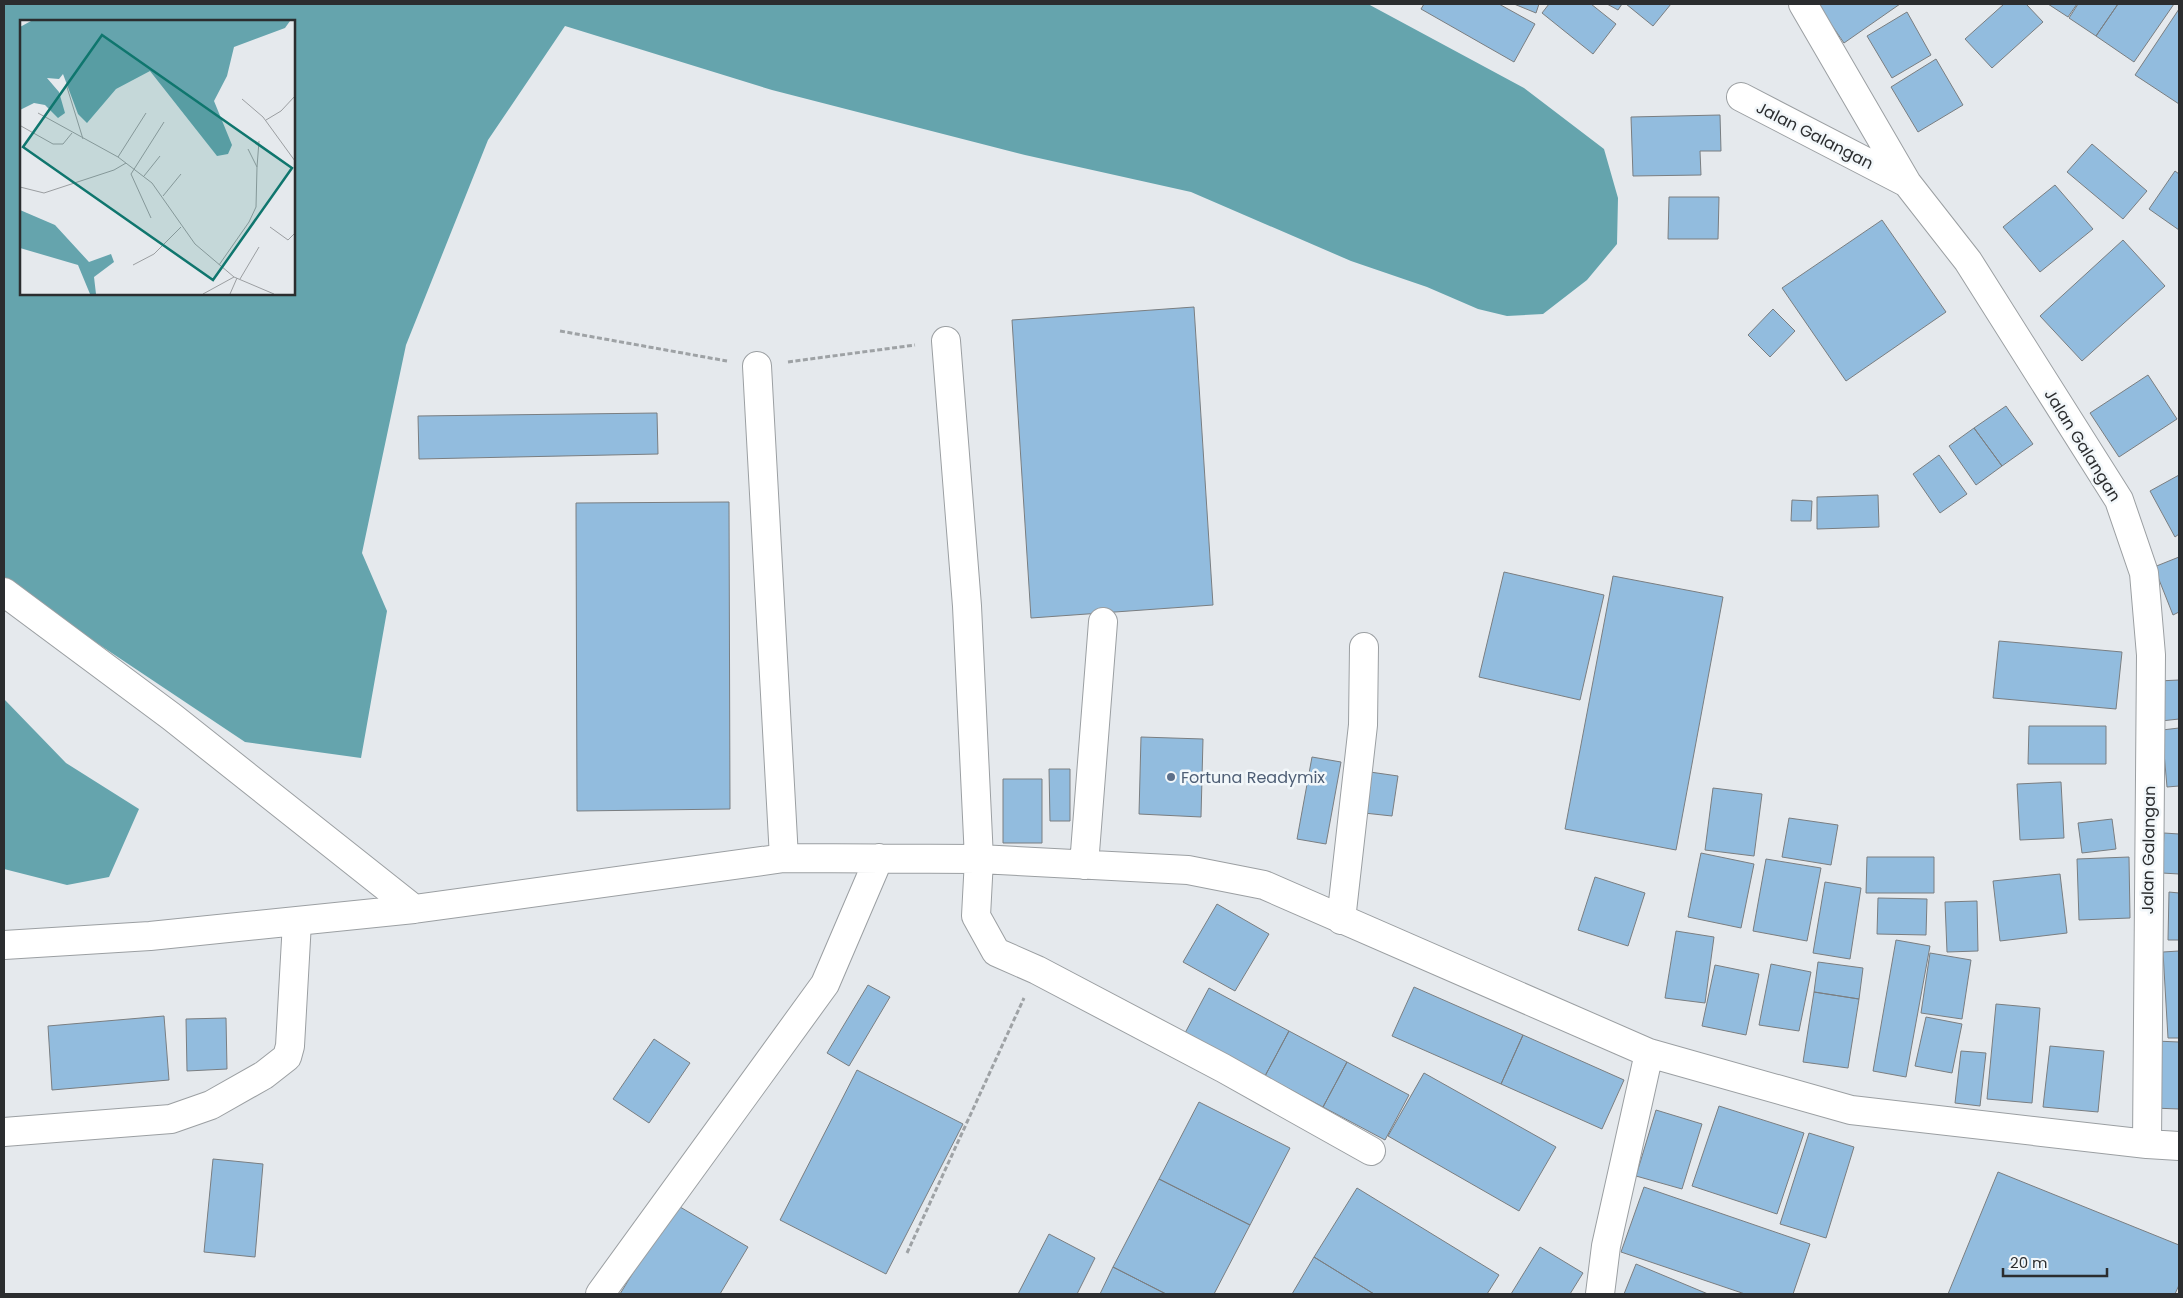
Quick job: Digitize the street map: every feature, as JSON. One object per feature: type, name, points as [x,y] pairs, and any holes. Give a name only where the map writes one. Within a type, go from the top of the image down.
[{"type":"street","points":[[1803,4],[1907,183]]},
{"type":"street","name":"Jalan Galangan","points":[[1741,97],[1907,183],[1968,261],[2119,500],[2144,573],[2151,655],[2147,1144]]},
{"type":"street","points":[[946,340],[967,606],[979,859],[976,916],[996,952],[1037,970],[1223,1068],[1372,1151]]},
{"type":"street","points":[[756,366],[784,858]]},
{"type":"street","points":[[4,592],[172,717],[414,909]]},
{"type":"street","points":[[1084,865],[1103,622]]},
{"type":"street","points":[[1341,920],[1363,724],[1364,647]]},
{"type":"street","points":[[4,945],[150,936],[414,909],[784,858],[979,859],[1188,870],[1264,885],[1649,1053],[1851,1110],[2147,1144],[2179,1146]]},
{"type":"street","points":[[600,1294],[825,984],[879,858]]},
{"type":"street","points":[[4,1132],[170,1120],[211,1105],[264,1075],[287,1057],[290,1046],[297,922]]},
{"type":"street","points":[[1600,1294],[1606,1246],[1649,1053]]},
{"type":"path","points":[[560,331],[756,366],[946,340]]},
{"type":"path","points":[[906,1253],[1037,970]]},
{"type":"water","points":[[4,4],[1368,4],[1524,88],[1604,149],[1618,198],[1617,244],[1587,280],[1543,314],[1507,316],[1478,309],[1427,287],[1351,261],[1191,192],[1025,155],[772,90],[565,26],[488,140],[406,345],[362,553],[387,611],[361,758],[245,742],[4,581]]},
{"type":"water","points":[[4,699],[66,763],[139,809],[109,877],[67,885],[4,869]]},
{"type":"building","points":[[1424,4],[1499,4],[1535,24],[1514,62],[1421,9]]},
{"type":"building","points":[[1514,4],[1539,4],[1536,13]]},
{"type":"building","points":[[1549,4],[1591,4],[1616,24],[1593,54],[1542,13]]},
{"type":"building","points":[[1607,4],[1622,4],[1618,10]]},
{"type":"building","points":[[1626,4],[1671,4],[1653,26]]},
{"type":"building","points":[[1817,4],[1900,4],[1844,43]]},
{"type":"building","points":[[2004,4],[2026,4],[2043,22],[1992,68],[1965,39]]},
{"type":"building","points":[[2048,4],[2077,4],[2068,17]]},
{"type":"building","points":[[2078,4],[2118,4],[2096,36],[2069,18]]},
{"type":"building","points":[[2118,4],[2174,4],[2134,62],[2096,36]]},
{"type":"building","points":[[2179,9],[2179,104],[2135,75]]},
{"type":"building","points":[[1907,12],[1931,55],[1892,78],[1867,36]]},
{"type":"building","points":[[1936,59],[1963,105],[1918,132],[1891,87]]},
{"type":"building","points":[[1720,115],[1721,151],[1700,151],[1701,175],[1633,176],[1631,117]]},
{"type":"building","points":[[2092,144],[2147,191],[2123,219],[2067,172]]},
{"type":"building","points":[[2175,171],[2179,174],[2179,230],[2149,209]]},
{"type":"building","points":[[2055,185],[2093,229],[2040,272],[2003,227]]},
{"type":"building","points":[[1669,197],[1719,197],[1718,239],[1668,239]]},
{"type":"building","points":[[1882,220],[1946,312],[1846,381],[1782,288]]},
{"type":"building","points":[[2123,240],[2165,286],[2082,361],[2040,316]]},
{"type":"building","points":[[1194,307],[1213,605],[1031,618],[1012,320]]},
{"type":"building","points":[[1773,309],[1795,331],[1770,357],[1748,335]]},
{"type":"building","points":[[2148,375],[2177,419],[2119,457],[2090,413]]},
{"type":"building","points":[[2006,406],[2033,444],[2002,466],[1974,428]]},
{"type":"building","points":[[657,413],[658,454],[419,459],[418,416]]},
{"type":"building","points":[[1974,428],[2002,466],[1976,485],[1949,446]]},
{"type":"building","points":[[1939,455],[1967,494],[1940,513],[1913,474]]},
{"type":"building","points":[[2179,475],[2179,534],[2175,537],[2150,491]]},
{"type":"building","points":[[1878,495],[1879,527],[1817,529],[1817,497]]},
{"type":"building","points":[[1792,500],[1812,501],[1811,521],[1791,521]]},
{"type":"building","points":[[729,502],[730,809],[577,811],[576,503]]},
{"type":"building","points":[[2179,557],[2179,612],[2173,615],[2154,567]]},
{"type":"building","points":[[1504,572],[1604,595],[1580,700],[1479,677]]},
{"type":"building","points":[[1613,576],[1723,597],[1676,850],[1565,829]]},
{"type":"building","points":[[1999,641],[2122,652],[2116,709],[1993,698]]},
{"type":"building","points":[[2179,680],[2179,719],[2161,721],[2158,681]]},
{"type":"building","points":[[2029,726],[2106,726],[2106,764],[2028,764]]},
{"type":"building","points":[[2179,728],[2179,786],[2167,787],[2162,730]]},
{"type":"building","name":"Fortuna Readymix","points":[[1141,737],[1203,739],[1201,817],[1139,814]]},
{"type":"building","points":[[1312,757],[1341,762],[1326,844],[1297,839]]},
{"type":"building","points":[[1049,769],[1070,769],[1070,821],[1050,821]]},
{"type":"building","points":[[1370,772],[1398,776],[1392,816],[1364,813]]},
{"type":"building","points":[[1003,779],[1042,779],[1042,843],[1003,843]]},
{"type":"building","points":[[2061,782],[2064,838],[2020,840],[2017,784]]},
{"type":"building","points":[[1713,788],[1762,794],[1754,856],[1705,850]]},
{"type":"building","points":[[1789,818],[1838,825],[1831,865],[1782,857]]},
{"type":"building","points":[[2112,819],[2116,849],[2082,853],[2078,823]]},
{"type":"building","points":[[2164,833],[2179,834],[2179,874],[2162,873]]},
{"type":"building","points":[[1701,853],[1754,864],[1741,928],[1688,917]]},
{"type":"building","points":[[1867,857],[1934,857],[1934,893],[1866,893]]},
{"type":"building","points":[[2129,857],[2130,918],[2079,920],[2077,859]]},
{"type":"building","points":[[1766,859],[1821,868],[1807,941],[1753,931]]},
{"type":"building","points":[[2060,874],[2067,933],[2000,941],[1993,881]]},
{"type":"building","points":[[1595,877],[1645,893],[1628,946],[1578,930]]},
{"type":"building","points":[[1825,882],[1861,888],[1850,959],[1813,953]]},
{"type":"building","points":[[2169,892],[2179,893],[2179,940],[2168,940]]},
{"type":"building","points":[[1878,898],[1927,899],[1926,935],[1877,934]]},
{"type":"building","points":[[1977,901],[1978,951],[1947,952],[1945,902]]},
{"type":"building","points":[[1217,904],[1269,934],[1235,991],[1183,962]]},
{"type":"building","points":[[1676,931],[1714,937],[1705,1003],[1665,998]]},
{"type":"building","points":[[1896,940],[1930,946],[1906,1077],[1873,1071]]},
{"type":"building","points":[[2179,951],[2179,1038],[2168,1038],[2163,952]]},
{"type":"building","points":[[1930,953],[1971,960],[1962,1019],[1921,1013]]},
{"type":"building","points":[[1818,962],[1863,968],[1859,999],[1814,992]]},
{"type":"building","points":[[1771,964],[1811,972],[1799,1031],[1759,1025]]},
{"type":"building","points":[[1715,965],[1759,974],[1746,1035],[1702,1026]]},
{"type":"building","points":[[868,985],[890,997],[849,1066],[827,1053]]},
{"type":"building","points":[[1414,987],[1523,1035],[1501,1084],[1392,1036]]},
{"type":"building","points":[[1209,988],[1289,1031],[1265,1076],[1185,1033]]},
{"type":"building","points":[[1814,992],[1859,999],[1848,1068],[1803,1062]]},
{"type":"building","points":[[1996,1004],[2040,1008],[2032,1103],[1987,1099]]},
{"type":"building","points":[[164,1016],[169,1080],[52,1090],[48,1026]]},
{"type":"building","points":[[1926,1017],[1962,1024],[1952,1073],[1915,1066]]},
{"type":"building","points":[[226,1018],[227,1069],[187,1071],[186,1019]]},
{"type":"building","points":[[1289,1031],[1347,1062],[1323,1107],[1265,1076]]},
{"type":"building","points":[[1523,1035],[1624,1080],[1602,1129],[1501,1084]]},
{"type":"building","points":[[654,1039],[690,1063],[649,1123],[613,1099]]},
{"type":"building","points":[[2155,1041],[2179,1042],[2179,1109],[2153,1108]]},
{"type":"building","points":[[2050,1046],[2104,1051],[2098,1112],[2043,1107]]},
{"type":"building","points":[[1961,1051],[1986,1053],[1980,1106],[1955,1103]]},
{"type":"building","points":[[1347,1062],[1409,1095],[1385,1140],[1323,1107]]},
{"type":"building","points":[[857,1070],[963,1124],[886,1274],[780,1220]]},
{"type":"building","points":[[1424,1073],[1556,1147],[1519,1211],[1388,1136]]},
{"type":"building","points":[[1199,1102],[1290,1148],[1250,1225],[1159,1179]]},
{"type":"building","points":[[1719,1106],[1804,1133],[1777,1214],[1692,1186]]},
{"type":"building","points":[[1656,1110],[1702,1124],[1682,1189],[1636,1176]]},
{"type":"building","points":[[1809,1133],[1854,1147],[1826,1238],[1780,1224]]},
{"type":"building","points":[[213,1159],[263,1164],[255,1257],[204,1252]]},
{"type":"building","points":[[1998,1172],[2179,1245],[2179,1285],[2175,1294],[1948,1294]]},
{"type":"building","points":[[1159,1179],[1250,1225],[1214,1294],[1166,1294],[1113,1267]]},
{"type":"building","points":[[1644,1187],[1810,1244],[1793,1294],[1745,1294],[1621,1252]]},
{"type":"building","points":[[1357,1188],[1499,1275],[1487,1294],[1374,1294],[1314,1257]]},
{"type":"building","points":[[675,1204],[748,1247],[720,1294],[620,1294]]},
{"type":"building","points":[[1049,1234],[1095,1258],[1077,1294],[1018,1294]]},
{"type":"building","points":[[1540,1247],[1583,1273],[1570,1294],[1511,1294]]},
{"type":"building","points":[[1314,1257],[1374,1294],[1292,1294]]},
{"type":"building","points":[[1636,1264],[1708,1294],[1624,1294]]},
{"type":"building","points":[[1113,1267],[1166,1294],[1100,1294]]},
{"type":"place","name":"Fortuna Readymix","points":[[1171,777]]}]
